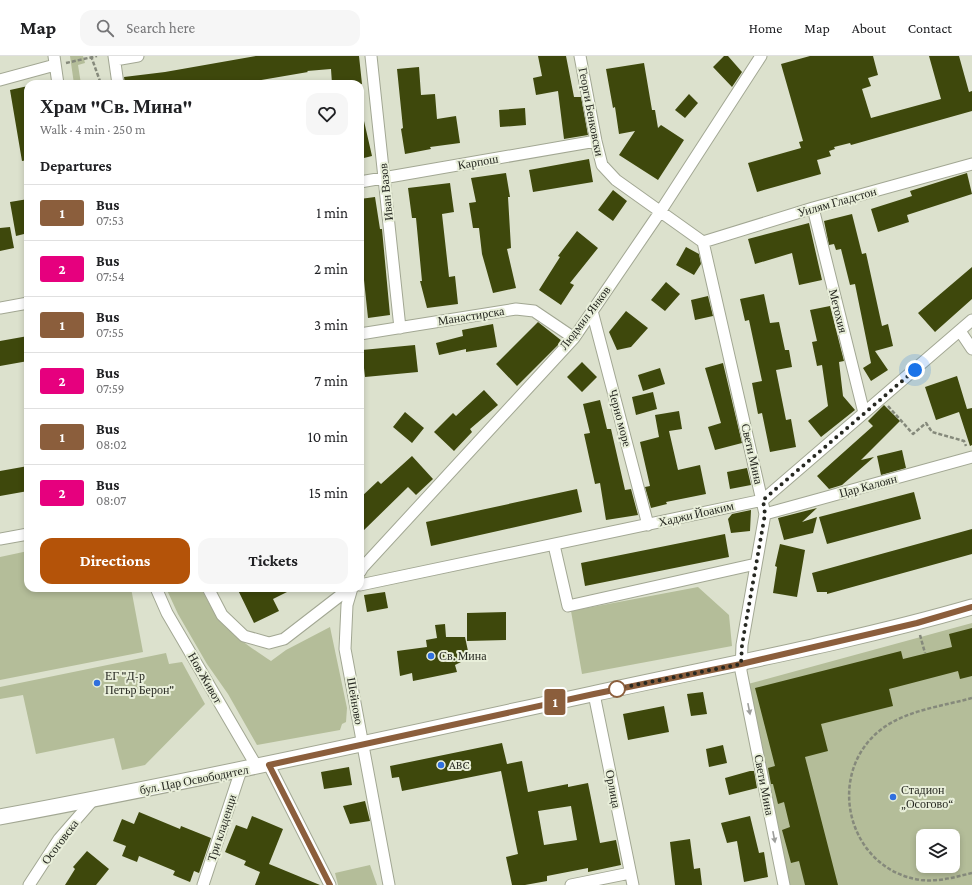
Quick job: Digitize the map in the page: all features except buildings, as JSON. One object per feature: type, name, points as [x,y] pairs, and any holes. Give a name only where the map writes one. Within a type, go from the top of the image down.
[{"type":"main road","name":"бул. Цар Освободител","points":[[0,817],[263,766],[594,694],[741,667],[917,623],[972,607]]},
{"type":"street","points":[[117,80],[114,58],[138,56]]},
{"type":"street","name":"Иван Вазов","points":[[371,56],[400,328]]},
{"type":"street","name":"Георги Бенковски","points":[[580,56],[596,142],[602,165],[616,180],[660,212]]},
{"type":"street","name":"Людмил Янков","points":[[364,566],[574,338],[660,212],[761,56]]},
{"type":"street","points":[[0,80],[54,61],[57,80]]},
{"type":"street","name":"Карпош","points":[[364,181],[596,142]]},
{"type":"street","name":"Уилям Гладстон","points":[[703,242],[813,208],[972,164]]},
{"type":"street","name":"Метохия","points":[[813,208],[864,413]]},
{"type":"street","points":[[660,212],[703,242]]},
{"type":"street","name":"Свети Мина","points":[[703,242],[765,514],[742,645],[741,667],[784,885]]},
{"type":"street","points":[[0,308],[24,304]]},
{"type":"street","name":"Манастирска","points":[[364,333],[516,309],[534,310],[574,338]]},
{"type":"street","name":"Черно море","points":[[592,311],[648,525]]},
{"type":"street","name":"Хаджи Йоаким","points":[[364,583],[554,545],[763,500],[972,320]]},
{"type":"street","points":[[960,331],[972,349]]},
{"type":"street","name":"Цар Калоян","points":[[765,514],[971,457]]},
{"type":"street","points":[[0,539],[24,535]]},
{"type":"street","points":[[554,545],[568,606],[756,564]]},
{"type":"street","name":"Нов Живот","points":[[158,592],[167,614],[263,766],[330,885]]},
{"type":"street","points":[[210,592],[222,615],[244,636],[268,643],[284,639],[346,592]]},
{"type":"street","name":"Шейново","points":[[350,592],[347,605],[345,649],[389,885]]},
{"type":"street","name":"Орлица","points":[[594,694],[632,885]]},
{"type":"street","name":"Три кладенци","points":[[203,885],[240,770]]},
{"type":"street","name":"Осоговска","points":[[29,885],[59,839],[93,800]]},
{"type":"street","points":[[571,885],[630,873]]},
{"type":"path","points":[[54,61],[97,56]]},
{"type":"path","points":[[91,57],[100,80]]},
{"type":"path","points":[[881,399],[913,434],[926,422],[932,432],[964,441],[971,457]]},
{"type":"path","points":[[917,623],[925,653]]},
{"type":"path","points":[[972,698],[906,716],[883,728],[874,736],[858,757],[850,781],[849,794],[851,814],[857,833],[864,845],[883,864],[908,877],[921,880],[949,879],[972,873]]},
{"type":"green space","points":[[70,56],[83,56],[85,63],[78,65],[80,80],[73,80]]},
{"type":"green space","points":[[24,552],[24,592],[132,592],[143,652],[0,680],[0,557]]},
{"type":"green space","points":[[698,587],[729,615],[732,646],[582,674],[571,611]]},
{"type":"green space","points":[[168,592],[203,592],[222,622],[238,638],[271,661],[286,650],[330,627],[347,708],[346,722],[342,724],[340,730],[257,745],[228,694],[207,664],[178,614]]},
{"type":"green space","points":[[972,623],[972,885],[788,885],[748,684]]},
{"type":"green space","points":[[166,653],[169,664],[182,662],[205,704],[145,765],[122,770],[114,738],[36,754],[23,695],[0,699],[0,687]]},
{"type":"green space","points":[[370,865],[377,885],[338,885],[335,873]]},
{"type":"bus line","name":"1","points":[[330,885],[269,765],[594,694],[741,664],[917,623],[972,607]]},
{"type":"place","name":"Св. Мина","points":[[431,656]]},
{"type":"place","name":"ЕГ \"Д-р Петър Берон\"","points":[[97,683]]},
{"type":"place","name":"ABC","points":[[441,765]]},
{"type":"place","name":"Стадион „Осогово“","points":[[893,797]]},
{"type":"route","points":[[617,689],[610,690],[741,664],[742,645],[765,514],[763,500],[915,370]]}]
